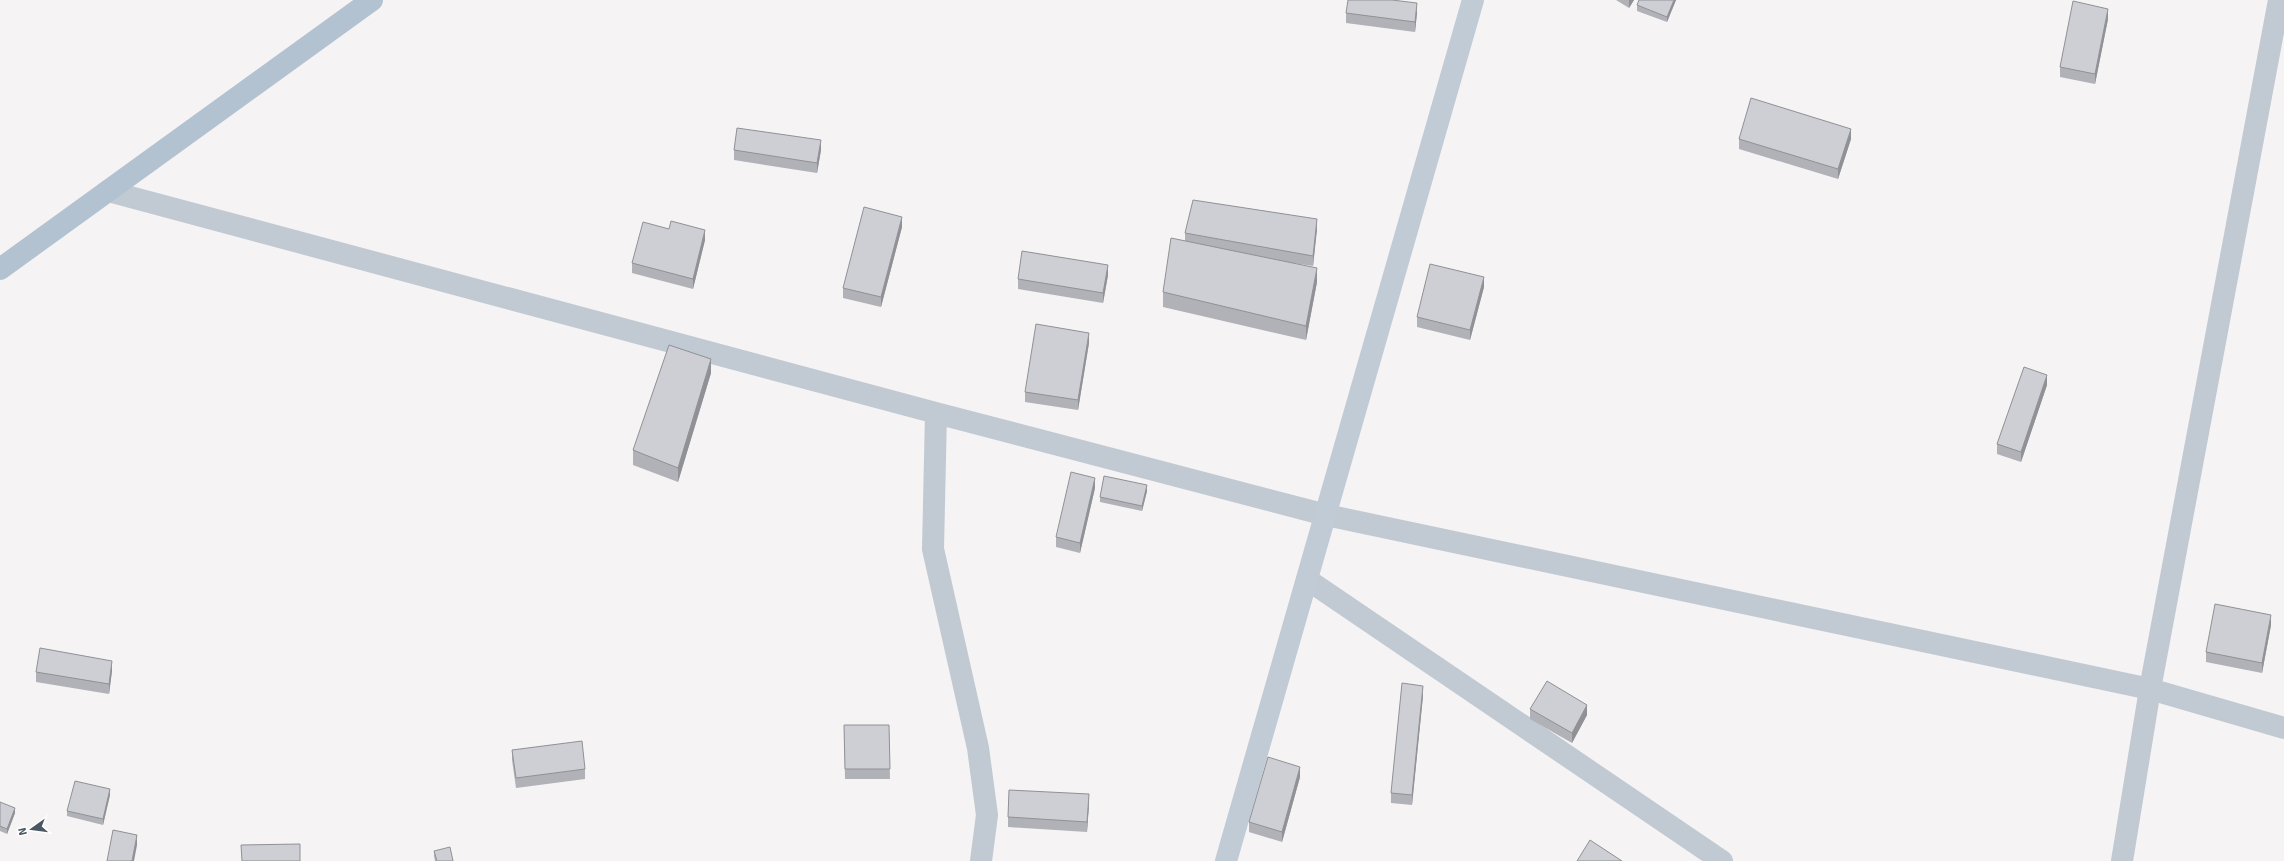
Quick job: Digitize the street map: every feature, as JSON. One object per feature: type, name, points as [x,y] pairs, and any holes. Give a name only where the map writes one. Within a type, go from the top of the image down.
[{"type":"main road","points":[[0,269],[372,0]]},
{"type":"street","points":[[1226,861],[1308,580],[1473,0]]},
{"type":"street","points":[[2122,861],[2150,689],[2279,0]]},
{"type":"street","points":[[108,191],[936,413],[1326,515],[2150,689],[2284,728]]},
{"type":"street","points":[[936,413],[932,549],[978,748],[987,814],[981,861]]},
{"type":"street","points":[[1308,580],[1722,861]]},
{"type":"building","points":[[1348,0],[1392,0],[1417,3],[1415,22],[1346,13]]},
{"type":"building","points":[[1639,0],[1674,0],[1667,17],[1637,5]]},
{"type":"building","points":[[2073,1],[2108,9],[2095,74],[2060,67]]},
{"type":"building","points":[[1751,98],[1851,129],[1838,169],[1739,139]]},
{"type":"building","points":[[737,128],[821,140],[817,163],[734,150]]},
{"type":"building","points":[[1193,200],[1317,219],[1313,256],[1185,233]]},
{"type":"building","points":[[864,207],[902,217],[881,297],[843,288]]},
{"type":"building","points":[[671,221],[705,230],[693,279],[632,263],[643,222],[669,229]]},
{"type":"building","points":[[1171,238],[1317,268],[1306,326],[1163,292]]},
{"type":"building","points":[[1022,251],[1108,265],[1103,293],[1018,279]]},
{"type":"building","points":[[1430,264],[1484,277],[1470,330],[1417,317]]},
{"type":"building","points":[[1036,324],[1089,333],[1078,400],[1025,392]]},
{"type":"building","points":[[669,345],[711,359],[678,468],[633,450]]},
{"type":"building","points":[[2024,367],[2047,375],[2021,452],[1997,444]]},
{"type":"building","points":[[1071,472],[1095,478],[1080,543],[1056,537]]},
{"type":"building","points":[[1104,476],[1147,485],[1142,506],[1100,497]]},
{"type":"building","points":[[2215,604],[2271,615],[2262,663],[2206,652]]},
{"type":"building","points":[[40,648],[112,661],[109,684],[36,672]]},
{"type":"building","points":[[1547,681],[1587,705],[1572,733],[1530,709]]},
{"type":"building","points":[[1402,683],[1423,686],[1412,795],[1391,793]]},
{"type":"building","points":[[844,725],[889,725],[890,769],[845,769]]},
{"type":"building","points":[[582,741],[585,769],[516,778],[512,750]]},
{"type":"building","points":[[1268,757],[1300,767],[1282,832],[1249,822]]},
{"type":"building","points":[[75,781],[110,789],[103,819],[67,811]]},
{"type":"building","points":[[1009,790],[1089,794],[1087,822],[1008,817]]},
{"type":"building","points":[[0,802],[15,808],[7,829],[0,826]]},
{"type":"building","points":[[113,830],[137,835],[132,861],[107,861]]},
{"type":"building","points":[[1590,840],[1622,861],[1577,861]]},
{"type":"building","points":[[300,844],[300,861],[242,861],[241,845]]},
{"type":"building","points":[[450,847],[453,861],[437,861],[434,851]]}]
